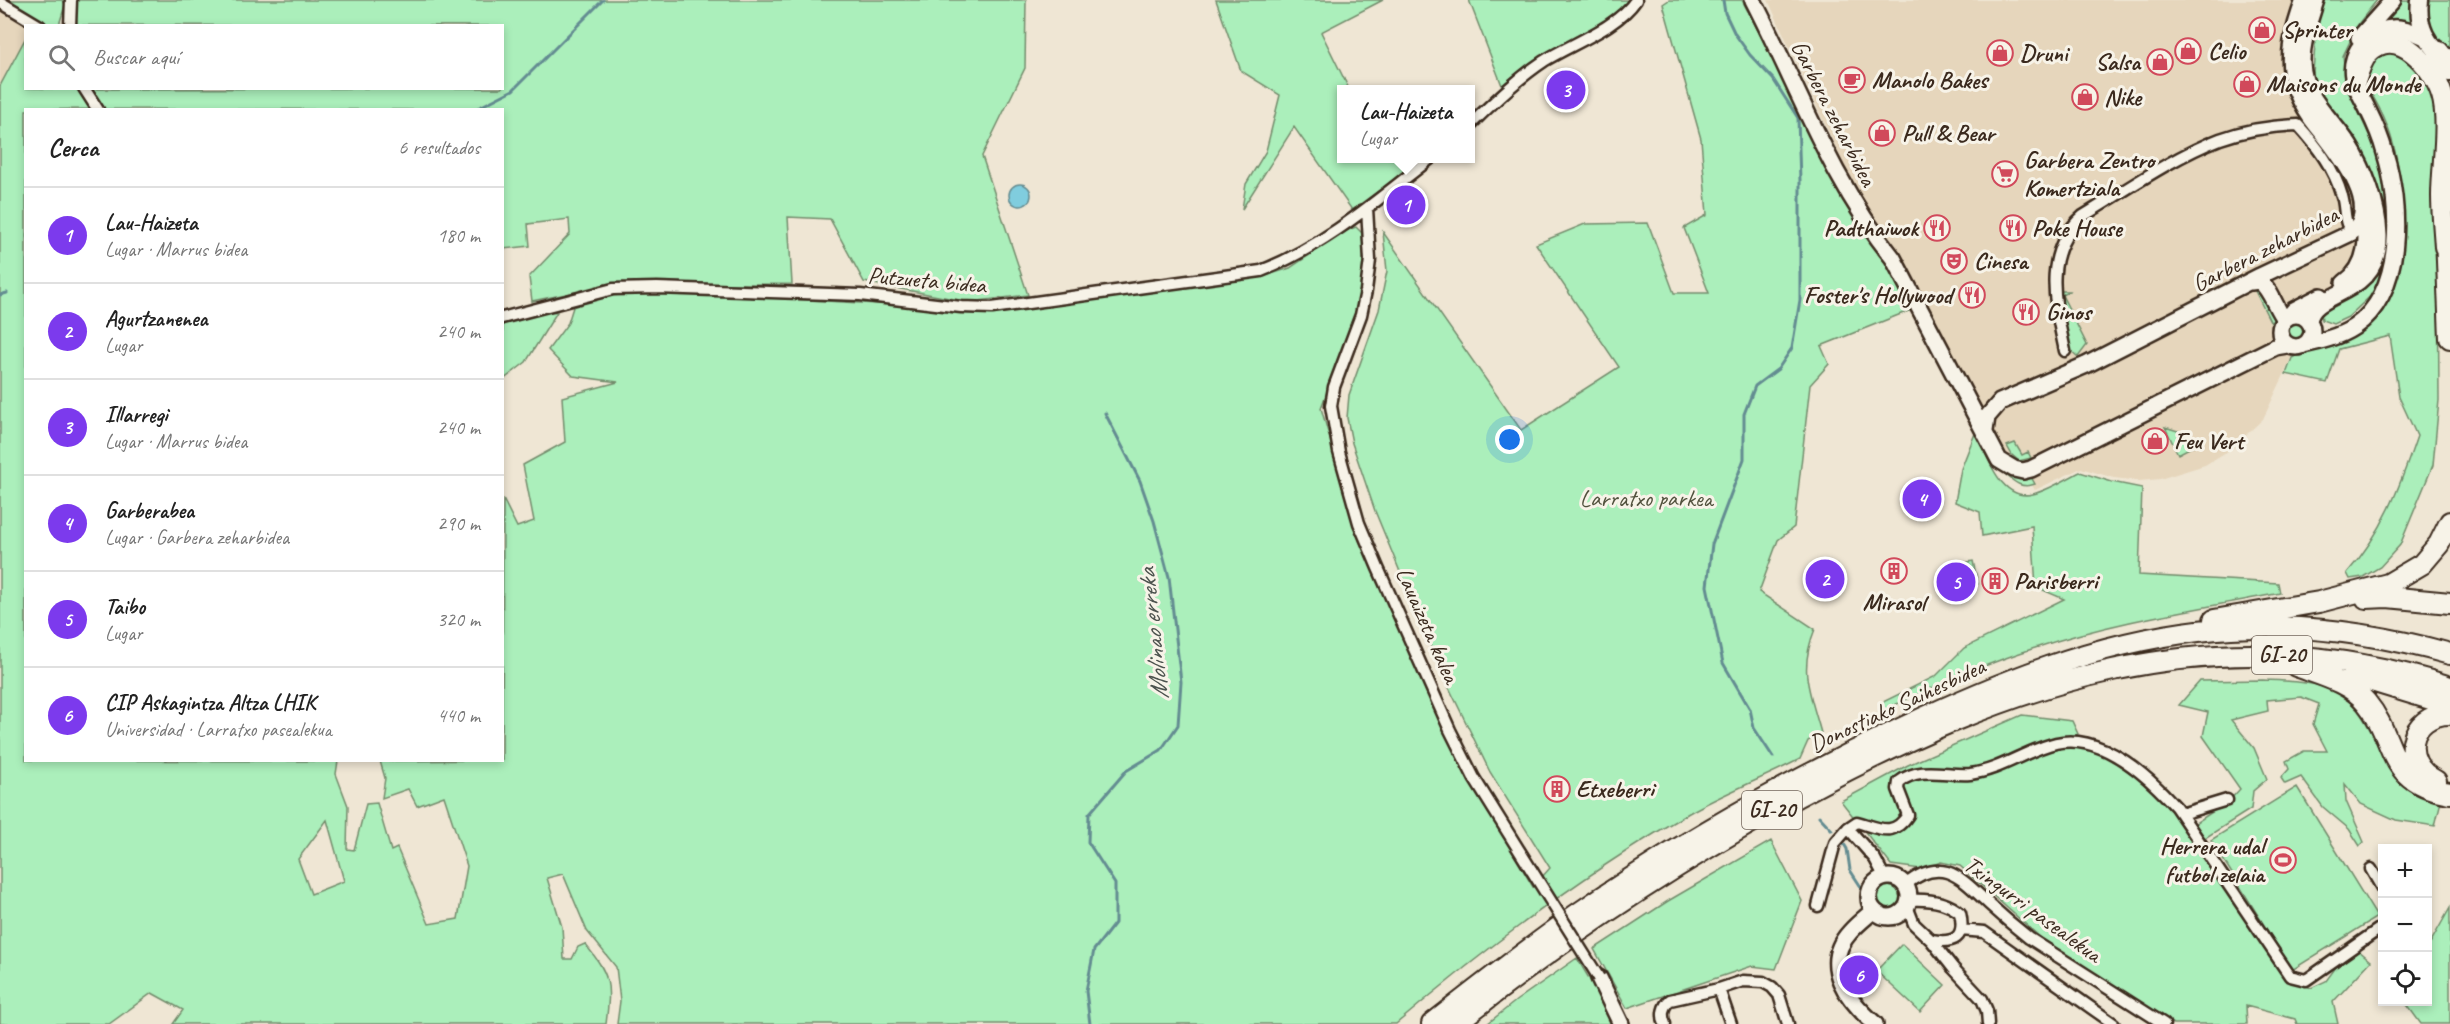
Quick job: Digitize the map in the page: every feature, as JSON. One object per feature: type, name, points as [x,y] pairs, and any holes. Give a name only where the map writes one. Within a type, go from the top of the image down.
[{"type":"highway","points":[[2355,82],[2364,59],[2371,50],[2381,45],[2394,43],[2414,53],[2437,83],[2445,106],[2442,197],[2450,338]]},
{"type":"highway","points":[[2444,56],[2450,71]]},
{"type":"highway","points":[[2445,247],[2450,164]]},
{"type":"highway","points":[[2448,199],[2450,225]]},
{"type":"highway","points":[[2166,636],[2186,626],[2319,602],[2382,586],[2411,572],[2439,544],[2450,522]]},
{"type":"highway","points":[[2319,602],[2386,597],[2450,603]]},
{"type":"highway","name":"Donostiako Saihesbidea","points":[[1432,1024],[1518,956],[1599,900],[1738,813],[1800,778],[1935,712],[2026,674],[2113,647],[2166,636],[2236,629],[2308,628],[2386,638],[2450,654]]},
{"type":"highway","name":"Donostiako Saihesbidea","points":[[1455,1024],[1587,925],[1663,875],[1816,787],[1930,731],[1989,706],[2057,682],[2126,667],[2194,658],[2276,655],[2378,668],[2450,687]]},
{"type":"highway","points":[[2126,667],[2145,672],[2214,666],[2296,666],[2350,674],[2450,705]]},
{"type":"highway","points":[[2296,666],[2333,680],[2358,693],[2375,715],[2388,746],[2401,768],[2424,785],[2450,793]]},
{"type":"highway","points":[[2450,714],[2437,715],[2422,724],[2413,742],[2412,752],[2418,766],[2428,777],[2450,785]]},
{"type":"main road","points":[[2420,0],[2420,24],[2425,37],[2444,56]]},
{"type":"street","points":[[70,24],[71,0]]},
{"type":"street","points":[[1475,120],[1517,80],[1627,13],[1636,0]]},
{"type":"street","name":"Garbera zeharbidea","points":[[1753,0],[1845,189],[1893,258],[1999,460],[2007,466],[2023,471],[2275,347],[2287,345],[2295,347],[2334,337],[2353,328],[2374,308],[2391,273],[2395,250],[2394,201],[2390,172],[2378,133],[2355,82],[2352,61]]},
{"type":"street","name":"Garbera zeharbidea","points":[[1985,431],[1987,417],[2000,402],[2086,365],[2354,231],[2364,207],[2354,180],[2340,154],[2307,112],[2294,84],[2290,56],[2304,0]]},
{"type":"street","points":[[2303,345],[2312,334],[2309,322],[2314,307],[2351,289],[2368,272],[2378,249],[2379,233],[2376,210],[2364,174],[2349,145],[2316,105],[2305,80],[2302,64],[2303,47],[2316,0]]},
{"type":"street","points":[[2352,61],[2360,38],[2393,0]]},
{"type":"street","points":[[0,2],[37,24]]},
{"type":"street","points":[[2352,61],[2364,41],[2384,29],[2400,28],[2425,37]]},
{"type":"street","points":[[85,90],[97,108]]},
{"type":"street","points":[[2065,351],[2054,295],[2054,273],[2056,254],[2070,229],[2083,216],[2115,196],[2168,165],[2220,139],[2265,128],[2298,125],[2321,152],[2332,171],[2342,196],[2347,224]]},
{"type":"street","name":"Putzueta bidea","points":[[504,317],[613,289],[646,288],[860,295],[961,307],[992,308],[1261,271],[1293,258],[1324,241],[1426,163]]},
{"type":"street","points":[[2287,345],[2279,332],[2294,310],[2349,280],[2357,268],[2367,244],[2364,207]]},
{"type":"street","name":"Lauaizeta kalea","points":[[1367,208],[1370,260],[1366,291],[1361,315],[1334,387],[1331,406],[1339,452],[1359,522],[1450,730],[1474,778],[1599,978],[1621,1024]]},
{"type":"street","points":[[1344,225],[1360,223],[1369,230]]},
{"type":"street","points":[[2251,282],[2259,281],[2265,285],[2278,313],[2287,318],[2300,315],[2319,327],[2329,328],[2354,316],[2383,292]]},
{"type":"street","points":[[2329,328],[2319,323],[2318,313],[2321,307],[2335,297]]},
{"type":"street","points":[[1818,906],[1835,843],[1848,828],[1857,822],[1893,830],[1902,825],[1908,815],[1898,789],[1899,782],[1905,777],[1925,772],[1969,774],[1979,772],[2056,743],[2069,742],[2090,744],[2121,759],[2156,784],[2181,814],[2290,976],[2306,980],[2378,930]]},
{"type":"street","points":[[2181,814],[2227,800]]},
{"type":"street","points":[[1848,828],[1875,859],[1885,878]]},
{"type":"street","points":[[2371,869],[2378,881]]},
{"type":"street","name":"Txingurri pasealekua","points":[[1905,885],[1925,871],[1952,873],[2029,938],[2164,1024]]},
{"type":"street","points":[[1931,940],[1950,941],[1957,938],[1961,930],[1960,913],[1954,908],[1926,900],[1908,903],[1898,915],[1892,917],[1880,914],[1875,910],[1870,898],[1874,885],[1885,878],[1896,878],[1905,885],[1908,903],[1914,924],[1931,940],[1982,999],[1987,1011],[1988,1024]]},
{"type":"street","points":[[1875,910],[1850,932],[1842,943],[1838,969],[1844,992],[1875,1024]]},
{"type":"street","points":[[1961,930],[1984,932],[2114,1024]]},
{"type":"street","points":[[1665,1024],[1663,1019],[1665,1005],[1670,1000],[1743,981],[1763,982],[1772,987],[1779,995],[1788,1024]]},
{"type":"street","points":[[1719,989],[1731,1024]]},
{"type":"shaded area","points":[[1768,0],[2298,0],[2287,32],[2355,187],[2366,229],[2353,274],[2307,317],[2284,375],[2263,419],[2231,449],[2205,465],[2160,479],[2139,481],[2114,478],[2081,468],[2035,490],[2028,478],[2013,476],[1920,289],[1900,256],[1859,199]]},
{"type":"shaded area","points":[[0,9],[27,24],[24,24],[24,41],[0,86]]},
{"type":"green space","points":[[6,0],[63,0],[65,5],[59,24],[47,24]]},
{"type":"green space","points":[[74,0],[1026,0],[1025,68],[982,156],[1028,295],[970,302],[864,282],[830,219],[788,217],[792,284],[610,285],[532,301],[529,277],[570,234],[569,219],[528,224],[530,246],[504,249],[504,108],[104,108],[92,90],[504,90],[504,24],[77,24]]},
{"type":"green space","points":[[1216,0],[1383,0],[1321,32],[1347,85],[1337,85],[1337,163],[1417,163],[1352,210],[1294,127],[1242,209],[1246,184],[1266,151],[1280,95],[1241,71]]},
{"type":"green space","points":[[1469,0],[1630,0],[1622,12],[1522,71],[1503,88]]},
{"type":"green space","name":"Larratxo parkea","points":[[1669,0],[1742,0],[1833,176],[1904,293],[1911,310],[1821,346],[1829,364],[1810,385],[1794,527],[1778,540],[1759,592],[1815,629],[1807,657],[1807,670],[1810,693],[1821,733],[1808,741],[1800,759],[1689,813],[1612,860],[1501,939],[1396,1024],[617,1024],[620,1001],[616,967],[587,931],[563,874],[547,878],[562,927],[564,959],[572,959],[578,947],[585,944],[600,964],[608,989],[606,1024],[173,1024],[183,1010],[152,993],[109,1024],[0,1024],[0,86],[24,41],[24,90],[78,90],[90,108],[24,108],[24,762],[338,762],[336,774],[348,806],[347,849],[354,850],[366,804],[377,803],[391,851],[397,848],[429,924],[458,919],[467,866],[444,796],[417,806],[408,789],[382,798],[385,778],[380,762],[504,762],[504,501],[517,527],[534,521],[523,465],[565,442],[562,397],[618,382],[573,376],[548,350],[568,323],[574,304],[607,296],[665,292],[932,307],[976,313],[1265,276],[1290,268],[1345,231],[1356,227],[1365,236],[1360,302],[1321,408],[1359,540],[1462,767],[1533,887],[1550,868],[1490,772],[1440,669],[1375,511],[1352,443],[1347,418],[1349,395],[1379,310],[1387,271],[1383,232],[1521,430],[1619,367],[1536,244],[1585,224],[1648,223],[1674,293],[1709,293],[1684,228],[1707,215],[1701,139],[1663,4]],"holes":[[[327,820],[344,881],[311,894],[298,859]]]},
{"type":"green space","points":[[2324,0],[2377,0],[2359,23],[2343,56],[2347,87],[2383,165],[2387,194],[2390,262],[2380,287],[2348,317],[2333,324],[2322,320],[2321,312],[2376,256],[2312,87],[2316,30]]},
{"type":"green space","points":[[2399,0],[2413,0],[2412,22],[2414,27],[2380,27],[2385,16]]},
{"type":"green space","points":[[2430,0],[2450,0],[2450,51],[2431,29],[2428,16]]},
{"type":"green space","points":[[2402,49],[2437,96],[2439,400],[2433,465],[2400,545],[2380,567],[2363,577],[2350,579],[2347,573],[2371,541],[2389,509],[2417,436],[2399,397],[2390,336],[2339,349],[2327,383],[2286,374],[2292,358],[2346,335],[2367,323],[2384,307],[2393,291],[2402,246],[2399,175],[2391,137],[2384,118],[2363,82],[2370,53]]},
{"type":"green space","points":[[2259,288],[2274,318],[2271,323],[2255,291]]},
{"type":"green space","points":[[2058,291],[2069,291],[2062,295],[2087,345],[2078,357],[2068,348]]},
{"type":"green space","points":[[543,310],[557,312],[526,362],[504,379],[504,322]]},
{"type":"green space","points":[[2293,323],[2299,323],[2304,331],[2302,337],[2293,339],[2288,334],[2288,328]]},
{"type":"green space","points":[[2165,427],[2194,436],[2197,444],[2178,454]]},
{"type":"green space","points":[[1976,431],[1990,463],[2003,484],[2021,495],[2045,490],[2080,472],[2142,488],[2139,575],[2278,583],[2280,593],[2095,630],[1975,670],[1879,712],[1883,702],[1936,676],[1964,648],[2064,599],[2036,587],[2032,526],[1982,536],[1980,512],[1955,502],[1961,469]]},
{"type":"green space","points":[[2015,443],[2022,455],[2028,452],[2031,458],[2019,461],[2012,455],[2007,446]]},
{"type":"green space","points":[[2008,472],[2031,477],[2035,484],[2026,486],[2019,484],[2005,474]]},
{"type":"green space","points":[[1973,561],[1978,584],[1968,586],[1962,563]]},
{"type":"green space","points":[[2263,680],[2312,684],[2343,696],[2364,720],[2399,778],[2414,791],[2441,801],[2435,826],[2396,820],[2361,804],[2345,784],[2346,801],[2364,842],[2360,846],[2349,829],[2323,807],[2301,777],[2285,784],[2281,778],[2289,769],[2286,761],[2304,751],[2327,751],[2313,724],[2319,704],[2301,697],[2267,700],[2268,711],[2231,720],[2254,748],[2267,779],[2253,791],[2251,809],[2205,838],[2194,824],[2229,801],[2240,789],[2203,736],[2208,712],[2179,705],[2200,681]]},
{"type":"green space","points":[[2022,715],[2072,721],[2078,734],[2057,745],[2085,748],[2103,755],[2156,789],[2179,815],[2287,978],[2311,988],[2326,981],[2339,963],[2358,950],[2371,961],[2333,1002],[2338,1024],[2297,1024],[2295,1019],[2246,1006],[2247,1024],[2173,1024],[2050,946],[1960,866],[1941,862],[1921,869],[1891,865],[1841,801],[1908,765]]},
{"type":"green space","name":"Herrera udal futbol zelaia","points":[[2297,787],[2377,917],[2292,970],[2211,840]]},
{"type":"green space","points":[[1771,841],[1802,901],[1776,969],[1752,966],[1627,1008],[1594,949],[1668,901]]},
{"type":"green space","points":[[1889,883],[1899,887],[1903,897],[1899,907],[1889,911],[1879,907],[1875,897],[1879,887]]},
{"type":"green space","points":[[2450,908],[2450,1024],[2421,1024],[2408,1006],[2432,1006],[2432,940]]},
{"type":"green space","points":[[1902,944],[1945,985],[1920,1012],[1876,971]]},
{"type":"green space","points":[[1577,958],[1616,1024],[1487,1024],[1517,1000]]},
{"type":"water","points":[[1020,184],[1028,187],[1031,195],[1028,203],[1020,206],[1012,203],[1009,195],[1012,187]]},
{"type":"waterway","points":[[478,108],[513,90],[603,0]]},
{"type":"waterway","points":[[1723,0],[1725,13],[1735,34],[1750,55],[1773,79],[1798,118],[1800,300],[1792,348],[1778,369],[1755,386],[1744,414],[1744,459],[1712,544],[1707,586],[1723,663],[1750,709],[1754,728],[1773,757]]},
{"type":"waterway","points":[[0,295],[7,293]]},
{"type":"waterway","name":"Molinao erreka","points":[[1090,1024],[1086,991],[1094,950],[1115,923],[1115,884],[1088,842],[1089,814],[1126,771],[1161,750],[1178,725],[1181,682],[1169,577],[1154,521],[1140,481],[1105,413]]},
{"type":"waterway","points":[[1819,816],[1832,830]]},
{"type":"waterway","points":[[1844,844],[1850,870],[1863,890]]},
{"type":"place","name":"Sprinter","points":[[2262,30]]},
{"type":"place","name":"Celio","points":[[2188,51]]},
{"type":"place","name":"Druni","points":[[2000,53]]},
{"type":"place","name":"Salsa","points":[[2160,62]]},
{"type":"place","name":"Manolo Bakes","points":[[1852,80]]},
{"type":"place","name":"Maisons du Monde","points":[[2247,84]]},
{"type":"place","name":"Illarregi","points":[[1566,90]]},
{"type":"place","name":"Nike","points":[[2085,97]]},
{"type":"place","name":"Pull & Bear","points":[[1882,133]]},
{"type":"place","name":"Garbera Zentro Komertziala","points":[[2005,174]]},
{"type":"place","name":"Lau-Haizeta","points":[[1406,205]]},
{"type":"place","name":"Padthaiwok","points":[[1937,228]]},
{"type":"place","name":"Poke House","points":[[2013,228]]},
{"type":"place","name":"Cinesa","points":[[1954,261]]},
{"type":"place","name":"Foster's Hollywood","points":[[1972,295]]},
{"type":"place","name":"Ginos","points":[[2026,312]]},
{"type":"place","name":"Feu Vert","points":[[2155,441]]},
{"type":"place","name":"Garberabea","points":[[1922,499]]},
{"type":"place","name":"Mirasol","points":[[1894,571]]},
{"type":"place","name":"Agurtzanenea","points":[[1825,579]]},
{"type":"place","name":"Parisberri","points":[[1995,581]]},
{"type":"place","name":"Taibo","points":[[1956,582]]},
{"type":"place","name":"Etxeberri","points":[[1557,789]]},
{"type":"place","name":"Herrera udal futbol zelaia","points":[[2283,860]]},
{"type":"place","name":"CIP Askagintza Altza LHIK","points":[[1859,975]]}]
